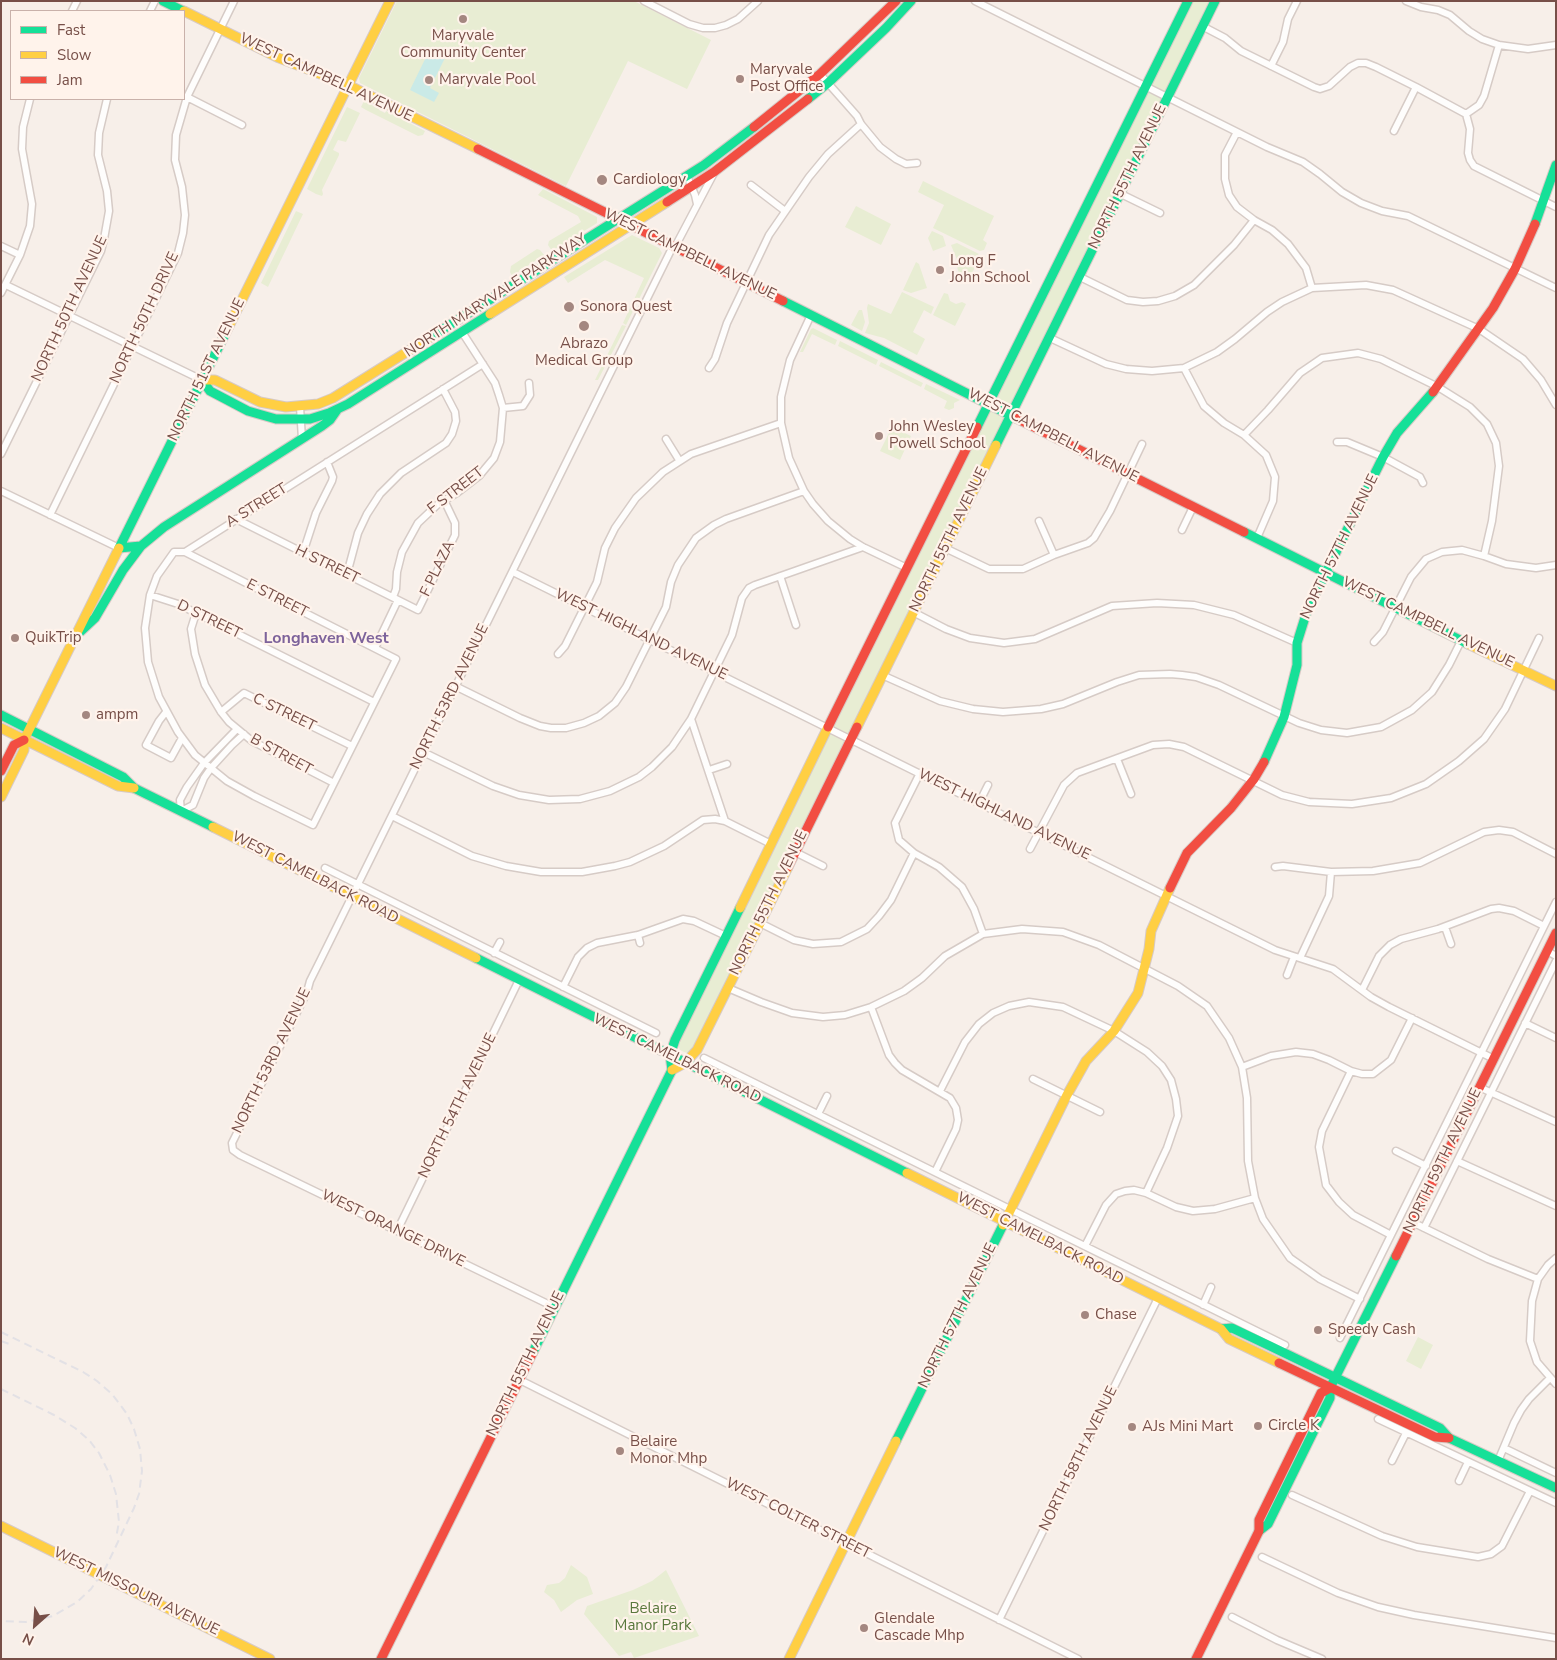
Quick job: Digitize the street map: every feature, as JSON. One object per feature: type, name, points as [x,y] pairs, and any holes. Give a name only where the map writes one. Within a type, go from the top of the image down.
[{"type":"street","name":"WEST CAMPBELL AVENUE","points":[[163,1],[182,10]]},
{"type":"street","name":"NORTH 50TH DRIVE","points":[[50,515],[178,252],[183,233],[184,215],[182,187],[175,160],[176,135],[187,97],[234,1]]},
{"type":"street","name":"NORTH 51ST AVENUE","points":[[1,797],[24,750],[24,740],[390,1]]},
{"type":"street","points":[[644,1],[689,24],[703,28],[715,28],[738,20],[758,1]]},
{"type":"street","points":[[886,11],[890,1]]},
{"type":"street","name":"NORTH MARYVALE PARKWAY","points":[[202,380],[215,380],[260,402],[286,407],[318,404],[333,398],[512,286],[616,218],[687,176],[768,117],[820,74],[896,1]]},
{"type":"street","name":"NORTH MARYVALE PARKWAY","points":[[202,380],[210,391],[248,411],[276,419],[301,420],[321,416],[338,409],[714,172],[828,83],[886,28],[911,1]]},
{"type":"street","points":[[975,1],[1237,132],[1303,162],[1342,192],[1361,202],[1382,210],[1408,216],[1556,288]]},
{"type":"street","name":"NORTH 55TH AVENUE","points":[[381,1659],[672,1070],[670,1055],[675,1040],[1188,1]]},
{"type":"street","name":"NORTH 55TH AVENUE","points":[[672,1070],[686,1063],[697,1050],[1215,1]]},
{"type":"street","points":[[1272,66],[1283,42],[1288,19],[1297,1]]},
{"type":"street","points":[[1406,1],[1450,15],[1482,39],[1499,45],[1528,49],[1556,45]]},
{"type":"street","name":"WEST CAMPBELL AVENUE","points":[[185,12],[279,58],[348,85],[746,282],[1461,641],[1556,686]]},
{"type":"street","points":[[1202,26],[1225,38],[1241,51],[1320,89],[1328,86],[1358,62],[1366,63],[1416,87],[1466,114],[1470,129],[1468,153],[1474,166],[1556,208]]},
{"type":"street","points":[[1466,114],[1479,105],[1484,96],[1499,45]]},
{"type":"street","points":[[820,74],[856,116],[880,148],[888,155],[906,164],[917,163]]},
{"type":"street","points":[[1394,131],[1416,87]]},
{"type":"street","points":[[187,97],[242,125]]},
{"type":"street","points":[[1,293],[28,236],[32,204],[22,149],[23,127],[30,100]]},
{"type":"street","name":"NORTH 50TH AVENUE","points":[[1,454],[101,250],[107,230],[109,210],[107,191],[98,155],[98,133],[107,100]]},
{"type":"street","points":[[708,368],[715,359],[724,328],[764,242],[828,154],[861,124]]},
{"type":"street","points":[[1237,132],[1225,155],[1225,179],[1229,195],[1237,207],[1254,220],[1272,230],[1288,244],[1306,268],[1312,288]]},
{"type":"street","name":"NORTH 57TH AVENUE","points":[[789,1659],[1067,1095],[1086,1060],[1114,1032],[1130,1009],[1138,993],[1149,949],[1151,931],[1187,853],[1231,808],[1254,780],[1270,750],[1284,717],[1297,665],[1298,643],[1307,611],[1383,457],[1397,432],[1438,387],[1479,329],[1516,268],[1544,202],[1556,165]]},
{"type":"street","name":"NORTH 53RD AVENUE","points":[[233,1150],[232,1144],[351,897],[674,247],[714,172]]},
{"type":"street","points":[[687,176],[697,205]]},
{"type":"street","points":[[751,186],[785,211]]},
{"type":"street","points":[[1121,194],[1160,213]]},
{"type":"street","points":[[1080,277],[1127,300],[1151,302],[1176,296],[1194,285],[1234,245],[1254,220]]},
{"type":"street","points":[[556,272],[557,264],[573,253],[588,237]]},
{"type":"street","points":[[1,246],[20,255]]},
{"type":"street","points":[[6,285],[202,380]]},
{"type":"street","points":[[1050,338],[1106,364],[1126,369],[1152,371],[1184,368],[1217,352],[1282,302],[1312,288],[1366,285],[1393,290],[1479,329],[1523,358],[1542,380],[1556,405]]},
{"type":"street","points":[[512,286],[526,291]]},
{"type":"street","points":[[811,315],[792,354],[781,397],[780,423],[788,458],[804,491],[828,521],[863,547],[908,568]]},
{"type":"street","name":"F STREET","points":[[375,648],[395,598],[399,563],[407,541],[418,523],[428,512],[479,476],[494,458],[500,442],[503,408],[495,383],[462,332]]},
{"type":"street","points":[[1244,434],[1300,374],[1322,358],[1358,353],[1381,359],[1438,387],[1470,407],[1487,424],[1496,443],[1499,466],[1492,521],[1484,556]]},
{"type":"street","name":"A STREET","points":[[334,783],[313,826],[240,789],[204,764],[182,738],[166,712],[148,662],[145,649],[145,628],[150,595],[158,576],[174,552],[185,552],[482,364]]},
{"type":"street","points":[[1184,368],[1204,406],[1224,424],[1244,434],[1266,455],[1275,477],[1273,501],[1257,538]]},
{"type":"street","points":[[503,408],[523,406],[530,395],[529,383]]},
{"type":"street","points":[[347,574],[358,533],[380,494],[401,473],[446,443],[452,434],[456,422],[455,412],[443,389]]},
{"type":"street","points":[[300,407],[302,439]]},
{"type":"street","name":"NORTH MARYVALE PARKWAY","points":[[75,636],[95,618],[122,570],[141,546],[164,527],[308,436],[330,420],[338,409]]},
{"type":"street","points":[[558,654],[565,646],[597,582],[606,548],[621,518],[648,485],[679,460],[716,444],[780,423]]},
{"type":"street","points":[[666,439],[679,460]]},
{"type":"street","points":[[1337,442],[1347,442],[1383,457],[1420,477],[1423,483]]},
{"type":"street","points":[[945,548],[989,569],[1023,569],[1088,543],[1094,538],[1142,444]]},
{"type":"street","points":[[303,553],[316,513],[332,481],[332,473],[327,462]]},
{"type":"street","points":[[1,491],[119,548],[141,546]]},
{"type":"street","points":[[456,686],[530,723],[551,728],[574,726],[599,716],[615,703],[626,687],[666,606],[671,582],[678,565],[696,538],[726,519],[804,491]]},
{"type":"street","name":"F PLAZA","points":[[418,610],[455,535],[455,523],[444,500]]},
{"type":"street","points":[[1182,530],[1194,507]]},
{"type":"street","name":"H STREET","points":[[236,520],[418,610]]},
{"type":"street","points":[[1039,521],[1054,556]]},
{"type":"street","points":[[423,752],[493,786],[519,795],[549,800],[580,799],[610,791],[639,777],[672,747],[691,719],[732,635],[745,593],[755,585],[863,547]]},
{"type":"street","points":[[1374,642],[1383,632],[1412,577],[1426,559],[1442,552],[1462,550],[1506,564],[1536,568],[1556,565]]},
{"type":"street","name":"E STREET","points":[[185,552],[396,659],[374,702]]},
{"type":"street","name":"WEST HIGHLAND AVENUE","points":[[512,572],[1266,946],[1333,969],[1389,1007],[1494,1059]]},
{"type":"street","points":[[780,576],[796,625]]},
{"type":"street","name":"D STREET","points":[[150,595],[163,598],[196,613],[374,702]]},
{"type":"street","points":[[913,612],[970,638],[1004,643],[1034,639],[1112,606],[1157,603],[1194,605],[1234,615],[1298,643]]},
{"type":"street","name":"B STREET","points":[[196,613],[191,629],[195,654],[205,685],[221,712],[252,741],[334,783]]},
{"type":"street","points":[[1030,849],[1064,785],[1077,772],[1153,745],[1168,744],[1184,747],[1282,795],[1309,802],[1352,804],[1391,798],[1417,788],[1460,761],[1484,739],[1505,709],[1540,638]]},
{"type":"street","points":[[882,675],[940,701],[973,710],[1002,712],[1041,709],[1063,704],[1117,682],[1139,676],[1176,674],[1196,677],[1214,683],[1284,717],[1321,730],[1347,732],[1381,727],[1412,710],[1432,692],[1461,641]]},
{"type":"street","name":"C STREET","points":[[221,712],[244,693],[352,746]]},
{"type":"street","points":[[334,783],[374,702]]},
{"type":"street","points":[[166,712],[158,721],[146,745],[172,758],[182,738]]},
{"type":"street","name":"WEST CAMELBACK ROAD","points":[[1,715],[123,777],[134,788],[1221,1329],[1228,1339],[1330,1388],[1406,1432],[1556,1503]]},
{"type":"street","points":[[691,719],[725,821]]},
{"type":"street","name":"WEST CAMELBACK ROAD","points":[[1,728],[118,786],[134,788]]},
{"type":"street","points":[[237,729],[204,764],[180,800],[181,811],[193,805],[204,778],[211,768],[244,734]]},
{"type":"street","name":"NORTH 51ST AVENUE","points":[[1,771],[14,745],[24,740]]},
{"type":"street","points":[[1117,759],[1131,794]]},
{"type":"street","points":[[709,770],[727,764]]},
{"type":"street","points":[[920,773],[895,823],[900,840],[914,853],[939,866],[962,887],[974,909],[983,934]]},
{"type":"street","points":[[979,803],[988,785]]},
{"type":"street","points":[[392,816],[454,848],[490,862],[523,870],[556,873],[598,870],[630,862],[664,846],[703,820],[715,819],[725,821],[771,844]]},
{"type":"street","points":[[1275,866],[1331,872],[1373,871],[1420,863],[1484,832],[1498,830],[1512,832],[1556,854]]},
{"type":"street","points":[[795,852],[823,866]]},
{"type":"street","points":[[760,923],[794,940],[813,944],[841,942],[867,929],[879,916],[891,900],[914,853]]},
{"type":"street","name":"WEST CAMELBACK ROAD","points":[[325,868],[656,1033]]},
{"type":"street","points":[[1287,975],[1329,896],[1331,872]]},
{"type":"street","name":"NORTH 59TH AVENUE","points":[[1340,1338],[1556,902]]},
{"type":"street","points":[[1362,990],[1379,956],[1390,945],[1401,939],[1445,927],[1491,909],[1499,908],[1514,911],[1544,926]]},
{"type":"street","points":[[563,987],[578,957],[587,948],[597,943],[638,935],[676,921],[688,919],[726,936]]},
{"type":"street","points":[[1445,927],[1450,944]]},
{"type":"street","points":[[728,988],[792,1013],[823,1017],[845,1016],[871,1007],[904,991],[922,978],[945,956],[983,934],[1022,929],[1063,932],[1098,945],[1178,986],[1207,1006],[1229,1038],[1242,1068],[1247,1098],[1248,1161],[1255,1198],[1263,1219],[1290,1258],[1320,1280],[1360,1299]]},
{"type":"street","name":"NORTH 59TH AVENUE","points":[[1196,1659],[1259,1531],[1268,1524],[1330,1398],[1330,1388],[1556,933]]},
{"type":"street","points":[[638,935],[640,943]]},
{"type":"street","points":[[494,953],[500,942]]},
{"type":"street","points":[[1547,951],[1556,956]]},
{"type":"street","name":"NORTH 59TH AVENUE","points":[[1424,1228],[1556,961]]},
{"type":"street","name":"NORTH 54TH AVENUE","points":[[397,1231],[519,980]]},
{"type":"street","points":[[940,1091],[965,1042],[979,1024],[993,1013],[1010,1006],[1029,1002],[1063,1008],[1114,1032],[1147,1052],[1162,1066],[1171,1080],[1176,1099],[1178,1116],[1168,1148],[1146,1193]]},
{"type":"street","points":[[871,1007],[889,1055],[895,1064],[950,1098],[956,1108],[958,1120],[956,1128],[935,1172]]},
{"type":"street","points":[[1242,1068],[1272,1056],[1296,1052],[1313,1054],[1351,1071],[1373,1074],[1391,1060],[1412,1018]]},
{"type":"street","points":[[1525,1024],[1556,1038]]},
{"type":"street","name":"WEST CAMELBACK ROAD","points":[[704,1058],[1203,1305],[1335,1378],[1440,1428],[1450,1438],[1556,1488]]},
{"type":"street","points":[[1351,1071],[1322,1131],[1319,1147],[1326,1185],[1339,1202],[1354,1215],[1392,1235]]},
{"type":"street","points":[[1033,1079],[1100,1112]]},
{"type":"street","points":[[1479,1087],[1556,1122]]},
{"type":"street","points":[[818,1114],[827,1096]]},
{"type":"street","name":"WEST ORANGE DRIVE","points":[[233,1150],[554,1307]]},
{"type":"street","points":[[1396,1151],[1426,1166]]},
{"type":"street","points":[[1457,1161],[1556,1206]]},
{"type":"street","points":[[1085,1246],[1110,1200],[1116,1194],[1125,1191],[1134,1190],[1146,1193],[1176,1206],[1202,1211],[1255,1198]]},
{"type":"street","points":[[1412,1222],[1488,1260],[1538,1279]]},
{"type":"street","points":[[1556,1258],[1548,1265],[1538,1279],[1532,1301],[1530,1341],[1538,1362],[1556,1384]]},
{"type":"street","points":[[1203,1305],[1211,1288]]},
{"type":"street","name":"NORTH 58TH AVENUE","points":[[1000,1620],[1158,1298]]},
{"type":"street","points":[[1346,1327],[1354,1340]]},
{"type":"street","name":"WEST CAMELBACK ROAD","points":[[1221,1329],[1232,1328],[1272,1343],[1285,1345]]},
{"type":"street","points":[[1498,1461],[1514,1423],[1522,1410],[1529,1399],[1550,1378]]},
{"type":"street","name":"WEST COLTER STREET","points":[[518,1379],[1078,1659]]},
{"type":"street","name":"WEST CAMELBACK ROAD","points":[[1378,1420],[1391,1422],[1435,1437],[1450,1438]]},
{"type":"street","points":[[1392,1461],[1406,1432]]},
{"type":"street","points":[[1504,1448],[1556,1473]]},
{"type":"street","points":[[1459,1481],[1468,1462]]},
{"type":"street","points":[[1292,1495],[1382,1536],[1433,1550],[1478,1557],[1491,1554],[1502,1546],[1510,1534],[1530,1491]]},
{"type":"street","name":"WEST MISSOURI AVENUE","points":[[1,1526],[270,1659]]},
{"type":"street","points":[[1262,1557],[1338,1592],[1378,1607],[1414,1615],[1556,1638]]},
{"type":"street","points":[[1232,1617],[1322,1659]]},
{"type":"green space","points":[[397,1],[634,1],[711,40],[687,89],[628,61],[566,186],[360,83],[359,78]]},
{"type":"green space","points":[[1192,1],[1211,1],[693,1048],[688,1053],[684,1052],[680,1050],[678,1044],[684,1028]]},
{"type":"green space","points":[[364,101],[385,113],[386,111],[425,131],[423,135],[418,136],[366,110],[361,107]]},
{"type":"green space","points":[[347,107],[360,113],[346,142],[338,140],[333,150],[339,153],[339,155],[322,190],[322,196],[307,189]]},
{"type":"green space","points":[[923,181],[994,216],[983,240],[987,243],[984,250],[980,251],[933,228],[944,205],[918,192]]},
{"type":"green space","points":[[543,189],[597,217],[597,223],[552,251],[548,245],[549,241],[581,222],[578,216],[538,195]]},
{"type":"green space","points":[[856,206],[891,224],[881,245],[845,227]]},
{"type":"green space","points":[[296,211],[303,214],[268,287],[261,283]]},
{"type":"green space","points":[[932,231],[943,236],[946,246],[933,251],[928,238]]},
{"type":"green space","points":[[632,235],[659,248],[662,253],[626,325],[623,323],[644,278],[605,260],[568,283],[564,277]]},
{"type":"green space","points":[[957,243],[979,254],[958,262],[951,245]]},
{"type":"green space","points":[[537,249],[544,255],[512,276],[510,272],[511,266]]},
{"type":"green space","points":[[978,258],[979,260],[972,273],[969,272],[967,275],[960,276],[957,267],[959,265]]},
{"type":"green space","points":[[916,262],[919,264],[927,288],[911,293],[903,290]]},
{"type":"green space","points":[[902,292],[934,307],[931,314],[924,310],[913,332],[925,339],[917,355],[884,338],[865,333],[869,323],[868,304],[891,314]]},
{"type":"green space","points":[[944,293],[948,294],[950,301],[956,304],[962,302],[966,304],[955,326],[933,315]]},
{"type":"green space","points":[[859,310],[862,310],[865,322],[862,331],[851,325]]},
{"type":"green space","points":[[622,325],[626,326],[598,380],[595,380]]},
{"type":"green space","points":[[813,328],[837,340],[835,345],[812,334],[803,352],[800,352]]},
{"type":"green space","points":[[840,341],[878,360],[876,365],[838,346]]},
{"type":"green space","points":[[881,362],[923,383],[921,387],[879,366]]},
{"type":"green space","points":[[926,384],[960,400],[954,403],[954,408],[949,410],[944,408],[947,401],[924,389]]},
{"type":"green space","points":[[892,427],[911,436],[900,460],[880,451]]},
{"type":"green space","points":[[1418,1337],[1433,1345],[1421,1369],[1406,1361]]},
{"type":"green space","points":[[571,1565],[587,1577],[593,1594],[577,1600],[561,1612],[554,1600],[544,1592],[547,1585],[559,1583],[565,1578]]},
{"type":"green space","name":"Belaire Manor Park","points":[[666,1570],[699,1636],[634,1658],[631,1652],[619,1656],[584,1614],[587,1606],[633,1590],[652,1581]]},
{"type":"water","points":[[429,51],[445,58],[430,88],[439,93],[434,102],[410,90]]},
{"type":"railway","points":[[1,1332],[83,1372],[112,1394],[127,1414],[134,1429],[140,1449],[142,1471],[139,1494],[134,1508],[106,1567],[91,1589],[77,1602],[53,1616],[26,1622],[1,1621]]},
{"type":"railway","points":[[1,1341],[12,1345]]},
{"type":"railway","points":[[1,1389],[54,1415],[75,1428],[89,1440],[99,1453],[110,1475],[116,1494],[119,1522],[116,1538]]},
{"type":"traffic: fast","points":[[163,1],[181,10]]},
{"type":"traffic: fast","points":[[808,99],[828,83],[886,28],[911,1]]},
{"type":"traffic: fast","points":[[977,427],[1188,1]]},
{"type":"traffic: fast","points":[[996,445],[1215,1]]},
{"type":"traffic: fast","points":[[429,338],[704,165],[754,127]]},
{"type":"traffic: fast","points":[[1535,224],[1556,165]]},
{"type":"traffic: fast","points":[[783,301],[1016,418]]},
{"type":"traffic: fast","points":[[202,380],[210,391],[248,411],[276,419],[310,419],[348,404],[490,314]]},
{"type":"traffic: fast","points":[[119,548],[228,328]]},
{"type":"traffic: fast","points":[[1264,762],[1284,717],[1297,665],[1297,643],[1307,611],[1383,457],[1397,433],[1433,392]]},
{"type":"traffic: fast","points":[[119,548],[141,546],[164,527],[322,426],[330,420],[337,410]]},
{"type":"traffic: fast","points":[[1244,532],[1468,644]]},
{"type":"traffic: fast","points":[[80,632],[95,618],[123,570],[141,546]]},
{"type":"traffic: fast","points":[[1,715],[123,777],[134,788],[213,827]]},
{"type":"traffic: fast","points":[[533,1352],[672,1070],[670,1055],[675,1040],[740,908]]},
{"type":"traffic: fast","points":[[476,958],[907,1173]]},
{"type":"traffic: fast","points":[[896,1441],[1003,1225]]},
{"type":"traffic: fast","points":[[1259,1531],[1268,1524],[1330,1398],[1330,1388],[1396,1256]]},
{"type":"traffic: fast","points":[[1221,1329],[1232,1328],[1270,1346],[1440,1428],[1449,1438],[1556,1488]]},
{"type":"traffic: slow","points":[[228,328],[390,1]]},
{"type":"traffic: slow","points":[[185,11],[279,58],[348,85],[478,149]]},
{"type":"traffic: slow","points":[[490,314],[667,202]]},
{"type":"traffic: slow","points":[[202,380],[215,380],[260,402],[286,407],[318,404],[333,398],[429,338]]},
{"type":"traffic: slow","points":[[857,727],[996,445]]},
{"type":"traffic: slow","points":[[1,797],[24,750],[24,740],[119,548]]},
{"type":"traffic: slow","points":[[1468,644],[1556,686]]},
{"type":"traffic: slow","points":[[740,908],[828,727]]},
{"type":"traffic: slow","points":[[1,728],[118,786],[134,788]]},
{"type":"traffic: slow","points":[[213,827],[476,958]]},
{"type":"traffic: slow","points":[[672,1070],[685,1063],[697,1050],[788,867]]},
{"type":"traffic: slow","points":[[1003,1225],[1067,1095],[1086,1061],[1114,1031],[1138,993],[1149,949],[1151,931],[1170,888]]},
{"type":"traffic: slow","points":[[907,1173],[1221,1329],[1229,1339],[1279,1363]]},
{"type":"traffic: slow","points":[[789,1659],[896,1441]]},
{"type":"traffic: slow","points":[[1,1526],[270,1659]]},
{"type":"traffic: jam","points":[[754,127],[820,74],[896,1]]},
{"type":"traffic: jam","points":[[667,202],[714,172],[808,99]]},
{"type":"traffic: jam","points":[[478,149],[783,301]]},
{"type":"traffic: jam","points":[[1433,392],[1493,308],[1515,269],[1535,224]]},
{"type":"traffic: jam","points":[[1016,418],[1244,532]]},
{"type":"traffic: jam","points":[[828,727],[977,427]]},
{"type":"traffic: jam","points":[[788,867],[857,727]]},
{"type":"traffic: jam","points":[[1,771],[14,745],[24,740]]},
{"type":"traffic: jam","points":[[1170,888],[1187,853],[1231,808],[1254,779],[1264,762]]},
{"type":"traffic: jam","points":[[1396,1256],[1556,933]]},
{"type":"traffic: jam","points":[[381,1659],[533,1352]]},
{"type":"traffic: jam","points":[[1279,1363],[1435,1437],[1449,1438]]},
{"type":"traffic: jam","points":[[1196,1659],[1259,1531],[1259,1520],[1321,1393],[1330,1388]]},
{"type":"place","name":"Maryvale Community Center","points":[[463,19]]},
{"type":"place","name":"Maryvale Post Office","points":[[740,79]]},
{"type":"place","name":"Maryvale Pool","points":[[429,80]]},
{"type":"place","name":"Cardiology","points":[[602,180]]},
{"type":"place","name":"Long F John School","points":[[940,270]]},
{"type":"place","name":"Sonora Quest","points":[[569,307]]},
{"type":"place","name":"Abrazo Medical Group","points":[[584,326]]},
{"type":"place","name":"John Wesley Powell School","points":[[879,436]]},
{"type":"place","name":"QuikTrip","points":[[15,638]]},
{"type":"place","name":"ampm","points":[[86,715]]},
{"type":"place","name":"Chase","points":[[1085,1315]]},
{"type":"place","name":"Speedy Cash","points":[[1318,1330]]},
{"type":"place","name":"Circle K","points":[[1258,1426]]},
{"type":"place","name":"AJs Mini Mart","points":[[1132,1427]]},
{"type":"place","name":"Belaire Monor Mhp","points":[[620,1451]]},
{"type":"place","name":"Glendale Cascade Mhp","points":[[864,1628]]},
{"type":"district","name":"Longhaven West","points":[[326,639]]}]
